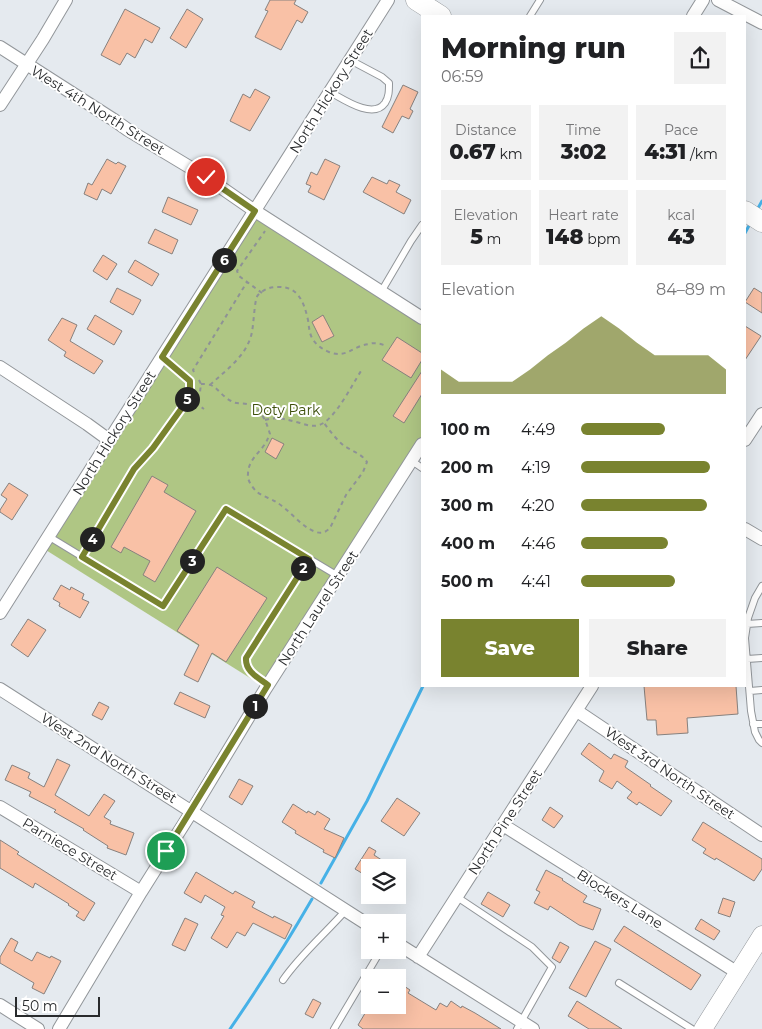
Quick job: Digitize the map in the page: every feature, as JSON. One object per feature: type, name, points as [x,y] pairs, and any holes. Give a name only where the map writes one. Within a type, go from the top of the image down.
[{"type":"main road","points":[[416,0],[439,15]]},
{"type":"main road","points":[[746,212],[762,222]]},
{"type":"street","points":[[0,105],[66,0]]},
{"type":"street","name":"North Hickory Street","points":[[0,613],[388,0]]},
{"type":"street","points":[[694,15],[703,0]]},
{"type":"street","points":[[718,0],[762,23]]},
{"type":"street","name":"West 4th North Street","points":[[0,48],[128,130],[206,177],[255,211],[421,317]]},
{"type":"street","points":[[0,367],[109,440]]},
{"type":"street","points":[[746,438],[762,414]]},
{"type":"street","name":"North Laurel Street","points":[[59,1029],[268,685],[338,576],[417,465],[421,448]]},
{"type":"street","points":[[746,530],[762,539]]},
{"type":"street","name":"North Pine Street","points":[[418,957],[591,687]]},
{"type":"street","name":"West 2nd North Street","points":[[0,689],[361,920]]},
{"type":"street","name":"West 3rd North Street","points":[[577,711],[762,836]]},
{"type":"street","name":"Parniece Street","points":[[0,807],[141,892]]},
{"type":"street","name":"Blockers Lane","points":[[503,826],[738,973]]},
{"type":"street","points":[[703,1029],[762,935]]},
{"type":"street","points":[[406,949],[519,1025],[533,1029]]},
{"type":"street","points":[[0,1005],[38,1029]]},
{"type":"lane","points":[[531,15],[540,0]]},
{"type":"lane","points":[[330,92],[350,104],[374,110],[382,107],[388,99],[389,83],[382,77],[350,60]]},
{"type":"lane","points":[[381,292],[421,226]]},
{"type":"lane","points":[[82,557],[134,469],[153,448],[188,397],[190,381],[162,357]]},
{"type":"lane","points":[[48,536],[163,606],[226,509],[338,576]]},
{"type":"lane","points":[[268,685],[248,670],[245,663],[246,658],[309,559]]},
{"type":"lane","points":[[746,631],[755,598],[762,586]]},
{"type":"lane","points":[[747,624],[762,623]]},
{"type":"lane","points":[[746,648],[753,724],[755,732],[762,743]]},
{"type":"lane","points":[[747,659],[762,658]]},
{"type":"lane","points":[[750,691],[762,690]]},
{"type":"lane","points":[[753,724],[762,724]]},
{"type":"lane","points":[[457,897],[532,947],[552,967],[519,1025]]},
{"type":"lane","points":[[283,980],[300,958],[346,910]]},
{"type":"lane","points":[[334,1029],[376,959]]},
{"type":"lane","points":[[619,983],[692,1029]]},
{"type":"path","points":[[262,293],[239,276],[237,271],[272,221]]},
{"type":"path","points":[[204,409],[194,403],[200,392],[200,384],[193,370],[247,282]]},
{"type":"path","points":[[210,385],[245,350],[252,335],[257,295],[267,288],[287,287],[300,296],[311,337],[316,344],[330,353],[345,354],[362,345],[371,343],[387,346]]},
{"type":"path","points":[[265,420],[276,417],[311,426],[318,426],[324,423],[336,412],[361,370]]},
{"type":"path","points":[[200,384],[214,386],[231,402],[250,404],[265,420],[270,434],[264,446],[254,457],[247,476],[258,493],[279,504],[307,527],[321,533],[326,532],[330,528],[346,495],[363,472],[367,462],[360,454],[344,446],[324,423]]},
{"type":"green space","name":"Doty Park","points":[[255,211],[421,318],[421,446],[266,688],[41,547]]},
{"type":"building","points":[[270,0],[296,0],[294,4],[308,12],[302,23],[297,20],[281,50],[255,37],[268,11],[265,10]]},
{"type":"building","points":[[125,9],[160,28],[152,43],[145,39],[135,58],[127,53],[120,65],[101,55]]},
{"type":"building","points":[[187,9],[203,19],[186,48],[170,38]]},
{"type":"building","points":[[403,85],[418,92],[410,109],[413,111],[409,119],[402,116],[393,133],[382,127]]},
{"type":"building","points":[[255,89],[270,97],[250,131],[230,121],[243,94],[250,98]]},
{"type":"building","points":[[107,159],[116,164],[118,162],[126,166],[111,194],[102,189],[97,200],[84,194],[88,183],[92,185]]},
{"type":"building","points":[[325,159],[340,166],[324,200],[308,192],[311,186],[306,184],[311,172],[317,175]]},
{"type":"building","points":[[372,177],[387,184],[389,180],[400,185],[396,192],[411,200],[404,214],[363,192]]},
{"type":"building","points":[[168,197],[198,210],[191,225],[162,212]]},
{"type":"building","points":[[155,229],[178,240],[172,254],[148,243]]},
{"type":"building","points":[[103,255],[117,264],[107,280],[93,271]]},
{"type":"building","points":[[135,260],[159,274],[152,286],[128,272]]},
{"type":"building","points":[[117,288],[141,300],[133,315],[110,302]]},
{"type":"building","points":[[754,288],[762,293],[762,313],[746,303]]},
{"type":"building","points":[[95,315],[122,331],[114,345],[87,329]]},
{"type":"building","points":[[323,315],[334,336],[322,342],[312,322]]},
{"type":"building","points":[[62,318],[77,325],[70,341],[103,361],[94,374],[64,356],[66,352],[48,340]]},
{"type":"building","points":[[746,327],[761,336],[746,358]]},
{"type":"building","points":[[397,337],[421,352],[421,362],[411,378],[382,360]]},
{"type":"building","points":[[421,373],[421,396],[404,423],[393,416]]},
{"type":"building","points":[[272,438],[284,444],[276,459],[265,452]]},
{"type":"building","points":[[152,476],[168,485],[164,492],[196,511],[155,582],[143,575],[150,561],[124,547],[121,553],[111,547]]},
{"type":"building","points":[[9,483],[28,495],[12,520],[0,512],[7,499],[1,495]]},
{"type":"building","points":[[217,567],[267,598],[226,662],[212,653],[198,682],[184,675],[199,645],[177,631]]},
{"type":"building","points":[[61,585],[70,590],[71,587],[84,594],[82,599],[89,602],[80,618],[59,606],[60,603],[53,599]]},
{"type":"building","points":[[28,619],[46,630],[28,657],[11,645]]},
{"type":"building","points":[[644,687],[736,687],[738,714],[687,718],[688,733],[657,735],[656,720],[647,720]]},
{"type":"building","points":[[180,692],[210,706],[205,718],[174,704]]},
{"type":"building","points":[[99,702],[109,707],[102,720],[92,715]]},
{"type":"building","points":[[589,743],[611,759],[614,754],[628,761],[625,767],[672,801],[661,816],[639,802],[637,805],[627,798],[632,792],[617,781],[612,789],[599,781],[604,771],[581,754]]},
{"type":"building","points":[[57,759],[70,765],[55,795],[89,816],[104,794],[115,801],[104,817],[111,821],[110,824],[134,833],[126,855],[107,848],[108,846],[84,829],[54,812],[56,810],[29,796],[31,792],[5,780],[12,765],[30,773],[28,778],[44,787]]},
{"type":"building","points":[[239,779],[253,786],[242,805],[229,797]]},
{"type":"building","points":[[397,798],[420,813],[404,836],[381,821]]},
{"type":"building","points":[[293,804],[307,813],[308,811],[315,815],[317,811],[330,819],[324,829],[344,838],[335,858],[295,833],[296,831],[282,822]]},
{"type":"building","points":[[550,807],[563,816],[554,828],[542,820]]},
{"type":"building","points":[[703,822],[762,859],[762,869],[754,881],[716,858],[715,860],[703,853],[706,849],[692,840]]},
{"type":"building","points":[[0,840],[19,852],[17,854],[95,903],[84,921],[76,916],[79,912],[69,904],[35,883],[33,888],[0,868]]},
{"type":"building","points":[[369,847],[376,851],[374,855],[380,859],[361,859]]},
{"type":"building","points":[[361,860],[361,873],[355,869]]},
{"type":"building","points":[[546,870],[563,879],[587,896],[583,902],[601,909],[593,930],[579,925],[550,906],[548,910],[534,903],[540,892],[536,890]]},
{"type":"building","points":[[196,872],[233,894],[235,891],[255,902],[252,907],[292,925],[285,939],[253,923],[245,936],[237,932],[227,948],[211,938],[224,916],[221,915],[225,907],[205,895],[201,903],[184,893]]},
{"type":"building","points":[[488,892],[510,905],[503,917],[481,904]]},
{"type":"building","points":[[723,898],[735,902],[730,917],[718,913]]},
{"type":"building","points":[[185,918],[198,924],[185,951],[172,945]]},
{"type":"building","points":[[701,919],[720,931],[714,940],[695,929]]},
{"type":"building","points":[[624,926],[701,975],[691,990],[614,941]]},
{"type":"building","points":[[11,938],[18,942],[14,951],[32,961],[37,952],[61,961],[44,994],[32,988],[34,983],[0,963],[0,957]]},
{"type":"building","points":[[595,941],[611,949],[586,997],[569,988]]},
{"type":"building","points":[[560,942],[569,947],[560,963],[552,958]]},
{"type":"building","points":[[406,987],[410,990],[408,993],[436,1010],[440,1003],[447,1007],[451,1001],[501,1029],[363,1029],[358,1025],[365,1014],[406,1014]]},
{"type":"building","points":[[313,999],[321,1003],[313,1018],[305,1014]]},
{"type":"building","points":[[577,1001],[622,1029],[589,1029],[568,1016]]},
{"type":"waterway","points":[[757,210],[762,201]]},
{"type":"waterway","points":[[746,231],[751,222]]},
{"type":"waterway","points":[[321,883],[367,801],[423,687]]},
{"type":"waterway","points":[[230,1029],[312,899]]},
{"type":"route","points":[[166,851],[268,685],[248,670],[245,663],[246,658],[309,559],[226,509],[163,606],[82,557],[134,469],[153,448],[184,405],[190,392],[190,381],[162,357],[255,211],[206,177]]}]
